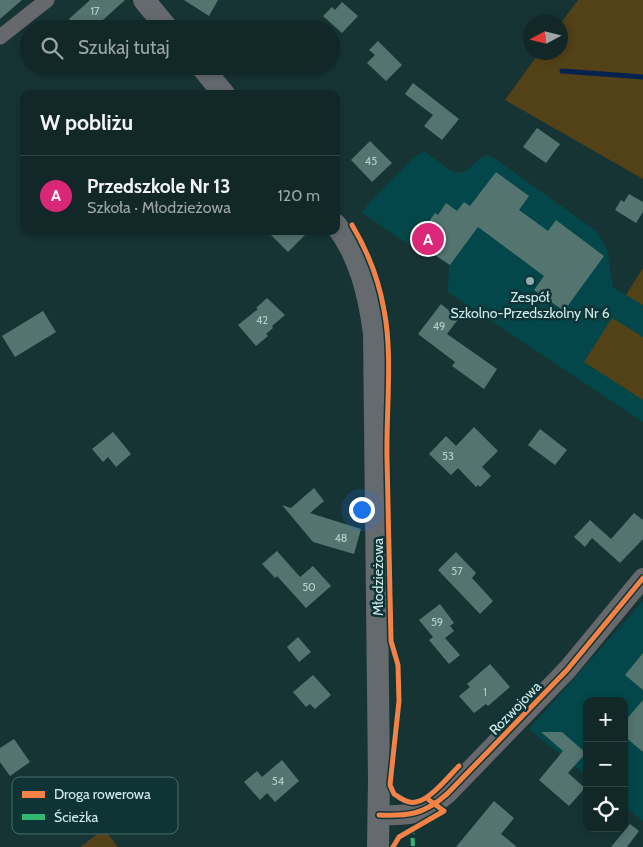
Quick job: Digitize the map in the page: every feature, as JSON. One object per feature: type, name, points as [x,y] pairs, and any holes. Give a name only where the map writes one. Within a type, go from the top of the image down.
[{"type":"main road","points":[[144,0],[161,20]]},
{"type":"main road","points":[[208,75],[221,90]]},
{"type":"main road","name":"Młodzieżowa","points":[[340,232],[362,275],[369,298],[374,333],[378,847]]},
{"type":"street","points":[[22,20],[47,0]]},
{"type":"street","points":[[0,37],[20,21]]},
{"type":"street","name":"Rozwojowa","points":[[379,815],[397,816],[426,810],[447,794],[567,670],[643,578]]},
{"type":"shaded area","points":[[578,0],[643,0],[643,179],[505,100],[534,60],[568,60],[567,15]]},
{"type":"shaded area","name":"Zespół Szkolno-Przedszkolny Nr 6","points":[[424,151],[451,171],[458,173],[466,171],[482,157],[488,155],[596,231],[607,249],[613,287],[643,305],[643,422],[448,292],[449,264],[425,249],[421,253],[361,212],[412,159]]},
{"type":"shaded area","points":[[643,268],[643,305],[626,295]]},
{"type":"shaded area","points":[[612,318],[643,337],[643,400],[584,362]]},
{"type":"shaded area","points":[[643,601],[643,821],[628,809],[628,697],[583,697],[583,773],[529,729]]},
{"type":"shaded area","points":[[97,834],[108,834],[118,847],[80,847]]},
{"type":"building","points":[[0,0],[22,0],[0,19]]},
{"type":"building","points":[[90,0],[125,0],[103,20],[69,19]]},
{"type":"building","points":[[184,0],[218,0],[209,16]]},
{"type":"building","points":[[342,2],[358,16],[342,33],[340,31],[340,20],[327,20],[323,16],[332,7],[335,10]]},
{"type":"building","points":[[378,41],[402,65],[386,81],[367,63],[375,55],[369,50]]},
{"type":"building","points":[[413,83],[459,119],[442,140],[424,126],[433,115],[405,94]]},
{"type":"building","points":[[537,128],[560,144],[546,163],[523,147]]},
{"type":"building","points":[[370,141],[392,163],[372,182],[351,160]]},
{"type":"building","points":[[496,172],[529,196],[519,210],[548,231],[556,220],[604,256],[564,311],[534,290],[544,276],[478,227],[450,265],[424,248],[421,253],[411,246],[435,213],[438,215],[446,203],[457,211],[464,202],[470,206]]},
{"type":"building","points":[[629,194],[643,202],[643,212],[636,223],[615,210],[621,200],[624,202]]},
{"type":"building","points":[[271,235],[305,235],[288,252]]},
{"type":"building","points":[[267,298],[285,315],[272,326],[273,328],[266,334],[268,336],[256,346],[238,325],[258,309],[256,308]]},
{"type":"building","points":[[441,304],[459,318],[447,334],[497,369],[484,389],[452,366],[455,362],[418,334]]},
{"type":"building","points":[[43,311],[56,332],[15,357],[2,336]]},
{"type":"building","points":[[474,427],[498,451],[482,467],[491,476],[480,487],[478,485],[476,487],[458,468],[451,475],[429,454],[446,436],[456,446]]},
{"type":"building","points":[[540,429],[567,450],[555,465],[528,445]]},
{"type":"building","points":[[113,432],[131,454],[116,467],[108,457],[103,462],[92,449]]},
{"type":"building","points":[[314,488],[324,501],[310,513],[361,529],[354,554],[313,542],[282,505],[291,508]]},
{"type":"building","points":[[634,513],[643,520],[643,539],[620,563],[592,538],[585,547],[574,537],[590,520],[611,539]]},
{"type":"building","points":[[277,551],[300,577],[313,566],[331,586],[306,608],[277,576],[275,578],[262,564]]},
{"type":"building","points":[[456,552],[476,573],[472,578],[493,601],[480,614],[438,570]]},
{"type":"building","points":[[440,604],[454,623],[450,626],[454,631],[445,638],[460,655],[449,664],[429,640],[433,637],[419,620]]},
{"type":"building","points":[[298,637],[311,652],[299,662],[287,647]]},
{"type":"building","points":[[643,653],[643,690],[625,675]]},
{"type":"building","points":[[490,664],[510,687],[488,706],[486,704],[474,713],[459,696],[470,687],[467,684]]},
{"type":"building","points":[[313,675],[331,695],[315,709],[310,704],[306,707],[293,692]]},
{"type":"building","points":[[643,700],[643,752],[628,739],[628,717]]},
{"type":"building","points":[[541,732],[562,732],[583,750],[583,756],[568,773],[583,786],[583,790],[569,806],[539,780],[563,751]]},
{"type":"building","points":[[14,739],[30,762],[10,776],[0,762],[0,748]]},
{"type":"building","points":[[282,760],[299,781],[275,802],[267,793],[260,800],[244,782],[257,771],[262,777]]},
{"type":"building","points":[[494,801],[514,818],[501,834],[517,847],[456,847]]},
{"type":"building","points":[[630,824],[639,831],[627,847],[611,847],[623,832],[628,832]]},
{"type":"waterway","points":[[562,71],[643,77]]},
{"type":"marked path","points":[[412,826],[413,847]]},
{"type":"cycle path","points":[[352,225],[376,277],[387,327],[387,458],[391,641],[398,665],[399,701],[390,785],[394,794],[407,801],[416,802],[433,792],[459,766]]},
{"type":"cycle path","points":[[379,815],[415,813],[430,806],[447,794],[567,670],[643,578]]},
{"type":"cycle path","points":[[393,847],[399,837],[444,811],[429,800]]},
{"type":"place","name":"Przedszkole Nr 13","points":[[428,239]]},
{"type":"place","name":"Zespół Szkolno-Przedszkolny Nr 6","points":[[530,281]]}]
